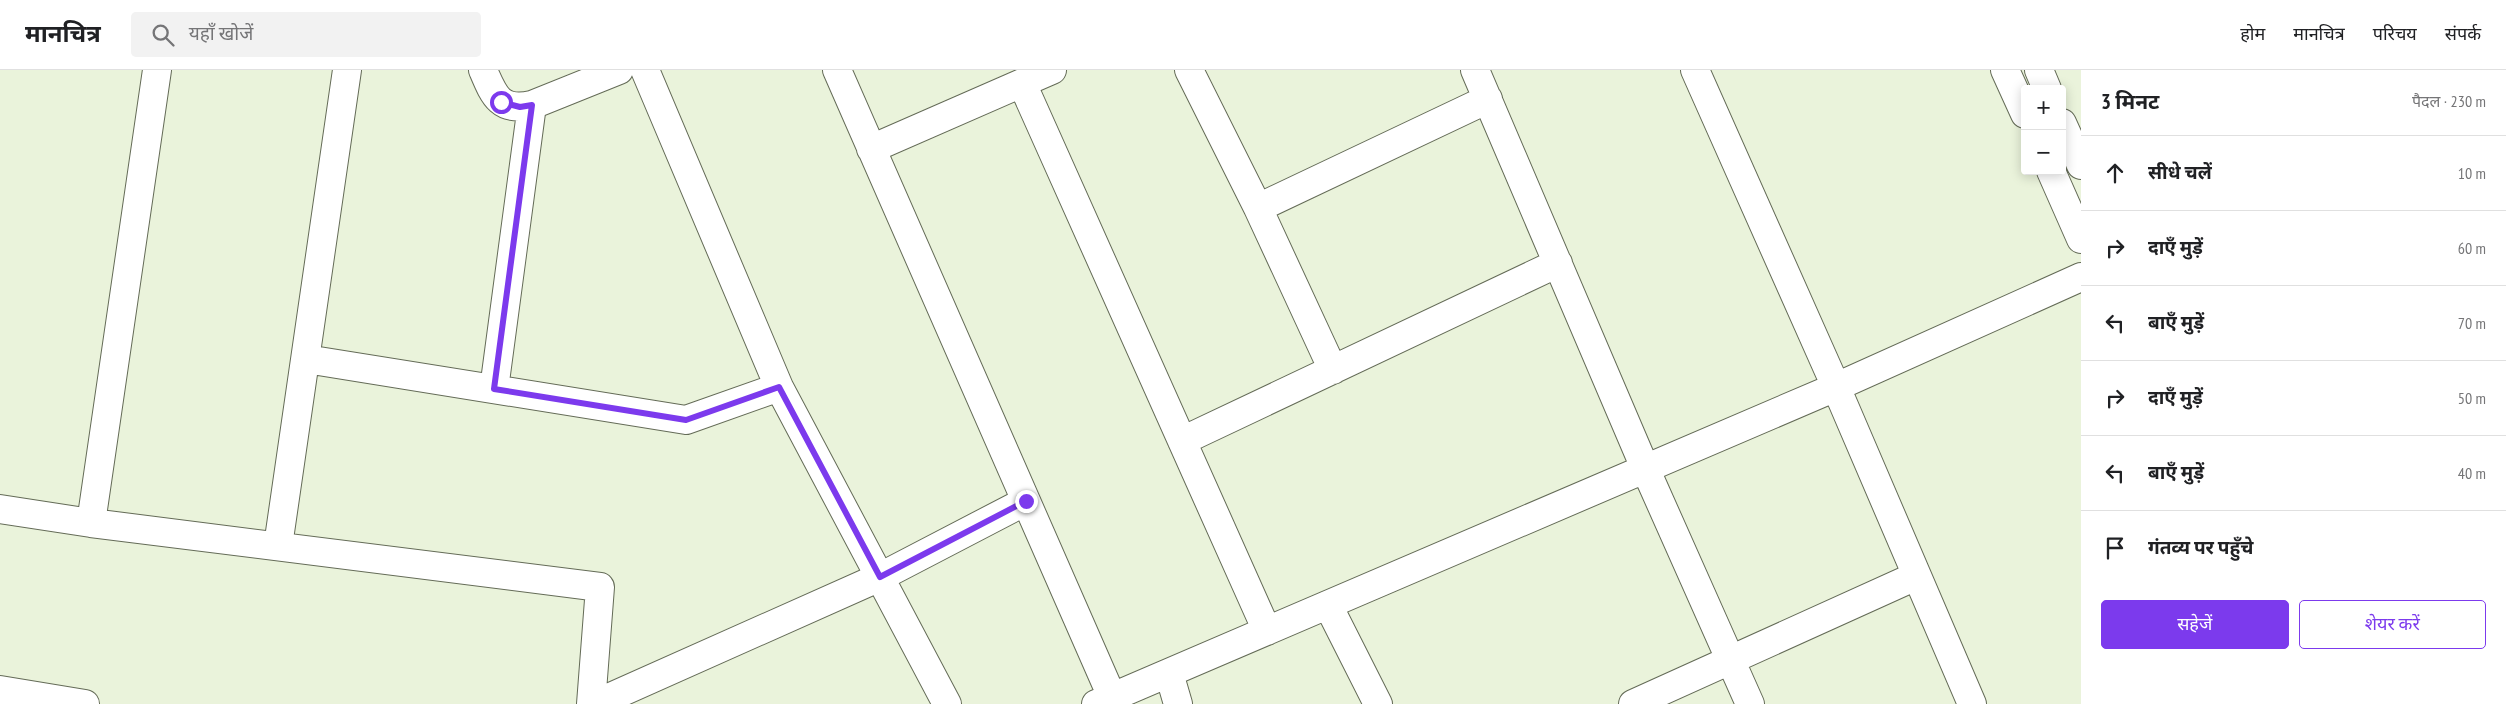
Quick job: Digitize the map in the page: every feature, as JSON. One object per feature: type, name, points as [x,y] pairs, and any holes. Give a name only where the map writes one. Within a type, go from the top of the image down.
[{"type":"street","points":[[91,523],[157,70]]},
{"type":"street","points":[[278,546],[347,70]]},
{"type":"street","points":[[483,70],[493,95],[501,102],[520,107],[532,105],[619,70]]},
{"type":"street","points":[[645,70],[779,387],[948,704]]},
{"type":"street","points":[[837,70],[1026,501],[1104,700],[1836,387],[2081,277]]},
{"type":"street","points":[[871,149],[1052,70]]},
{"type":"street","points":[[1189,70],[1258,208],[1333,370]]},
{"type":"street","points":[[1475,70],[1645,468],[1750,704]]},
{"type":"street","points":[[1695,70],[1836,387],[1972,704]]},
{"type":"street","points":[[2005,70],[2021,105]]},
{"type":"street","points":[[2039,70],[2045,85]]},
{"type":"street","points":[[1022,83],[1267,631]]},
{"type":"street","points":[[1258,208],[1488,99]]},
{"type":"street","points":[[494,389],[532,105]]},
{"type":"street","points":[[2065,130],[2081,165]]},
{"type":"street","points":[[2052,175],[2081,239]]},
{"type":"street","points":[[1182,441],[1558,263]]},
{"type":"street","points":[[306,359],[686,420],[779,387]]},
{"type":"street","points":[[595,704],[880,577],[1026,501]]},
{"type":"street","points":[[0,508],[91,523],[600,587],[591,704]]},
{"type":"street","points":[[1633,704],[1916,576]]},
{"type":"street","points":[[1328,605],[1378,704]]},
{"type":"street","points":[[1169,673],[1178,704]]},
{"type":"street","points":[[0,690],[84,704]]},
{"type":"route","points":[[501,102],[510,106],[520,107],[532,105],[494,389],[686,420],[779,387],[880,577],[1026,501]]}]
